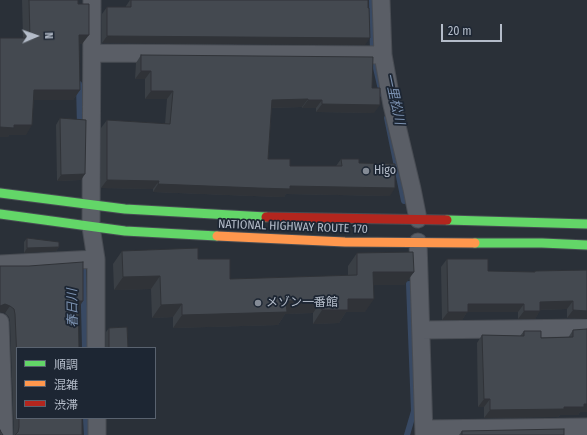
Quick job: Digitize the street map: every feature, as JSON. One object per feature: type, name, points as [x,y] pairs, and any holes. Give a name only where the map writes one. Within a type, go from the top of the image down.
[{"type":"highway","name":"NATIONAL HIGHWAY ROUTE 170","points":[[0,193],[125,209],[241,216],[587,224]]},
{"type":"highway","name":"NATIONAL HIGHWAY ROUTE 170","points":[[0,214],[122,231],[329,241],[542,243],[587,246]]},
{"type":"street","points":[[92,0],[91,227],[96,259],[96,347]]},
{"type":"street","points":[[381,0],[376,55],[392,105],[418,219]]},
{"type":"street","points":[[92,53],[376,55]]},
{"type":"street","points":[[418,242],[424,432],[587,427]]},
{"type":"street","points":[[0,264],[96,259]]},
{"type":"street","points":[[0,322],[4,435]]},
{"type":"street","points":[[421,330],[587,328]]},
{"type":"street","points":[[97,419],[97,435]]},
{"type":"building","points":[[29,0],[78,0],[78,4],[89,4],[89,35],[79,35],[80,90],[34,90],[32,125],[14,125],[14,128],[0,127],[0,38],[30,38]]},
{"type":"building","points":[[131,0],[368,0],[370,38],[107,36],[107,7],[131,7]]},
{"type":"building","points":[[141,55],[373,57],[372,88],[380,88],[380,105],[322,104],[322,100],[308,99],[272,100],[268,159],[290,159],[290,166],[342,166],[341,159],[359,159],[359,163],[395,164],[395,188],[290,186],[290,189],[158,184],[159,181],[107,180],[107,120],[170,124],[173,91],[151,91],[151,71],[141,71]]},
{"type":"building","points":[[60,118],[86,120],[85,174],[61,175]]},
{"type":"building","points":[[27,238],[59,242],[59,247],[27,248]]},
{"type":"building","points":[[198,248],[198,259],[230,259],[230,279],[357,275],[357,253],[413,252],[414,272],[373,272],[374,299],[348,299],[348,310],[322,310],[322,300],[286,301],[287,312],[182,315],[182,304],[161,305],[160,276],[123,277],[122,251]]},
{"type":"building","points":[[447,259],[488,259],[488,271],[535,272],[587,270],[587,311],[573,310],[573,301],[540,302],[540,311],[524,311],[524,304],[468,304],[468,312],[448,312]]},
{"type":"building","points":[[83,262],[83,301],[78,301],[79,347],[16,347],[14,309],[5,304],[0,306],[0,266],[29,266]]},
{"type":"building","points":[[127,327],[128,347],[109,347],[109,328]]},
{"type":"building","points":[[587,329],[587,404],[584,404],[584,407],[564,407],[564,409],[490,410],[490,399],[484,399],[482,335],[524,336],[524,331],[541,331],[541,338],[573,337],[573,330]]},
{"type":"building","points":[[19,419],[82,419],[82,435],[15,435],[18,432]]},
{"type":"building","points":[[564,429],[564,435],[462,435],[462,431]]},
{"type":"waterway","name":"一里松川","points":[[372,0],[373,55],[382,94]]},
{"type":"waterway","name":"春日川","points":[[79,84],[80,127]]},
{"type":"waterway","name":"一里松川","points":[[387,118],[404,201]]},
{"type":"waterway","name":"春日川","points":[[83,267],[85,347]]},
{"type":"waterway","name":"一里松川","points":[[407,435],[414,411],[409,284]]},
{"type":"waterway","name":"春日川","points":[[86,419],[87,435]]},
{"type":"traffic: fast","points":[[0,193],[125,209],[266,217]]},
{"type":"traffic: fast","points":[[0,214],[125,231],[217,236]]},
{"type":"traffic: fast","points":[[447,220],[587,224]]},
{"type":"traffic: fast","points":[[475,243],[587,245]]},
{"type":"traffic: slow","points":[[217,236],[345,242],[475,243]]},
{"type":"traffic: jam","points":[[266,217],[447,220]]},
{"type":"place","name":"Higo","points":[[366,171]]},
{"type":"place","name":"メゾン一番館","points":[[258,303]]}]
